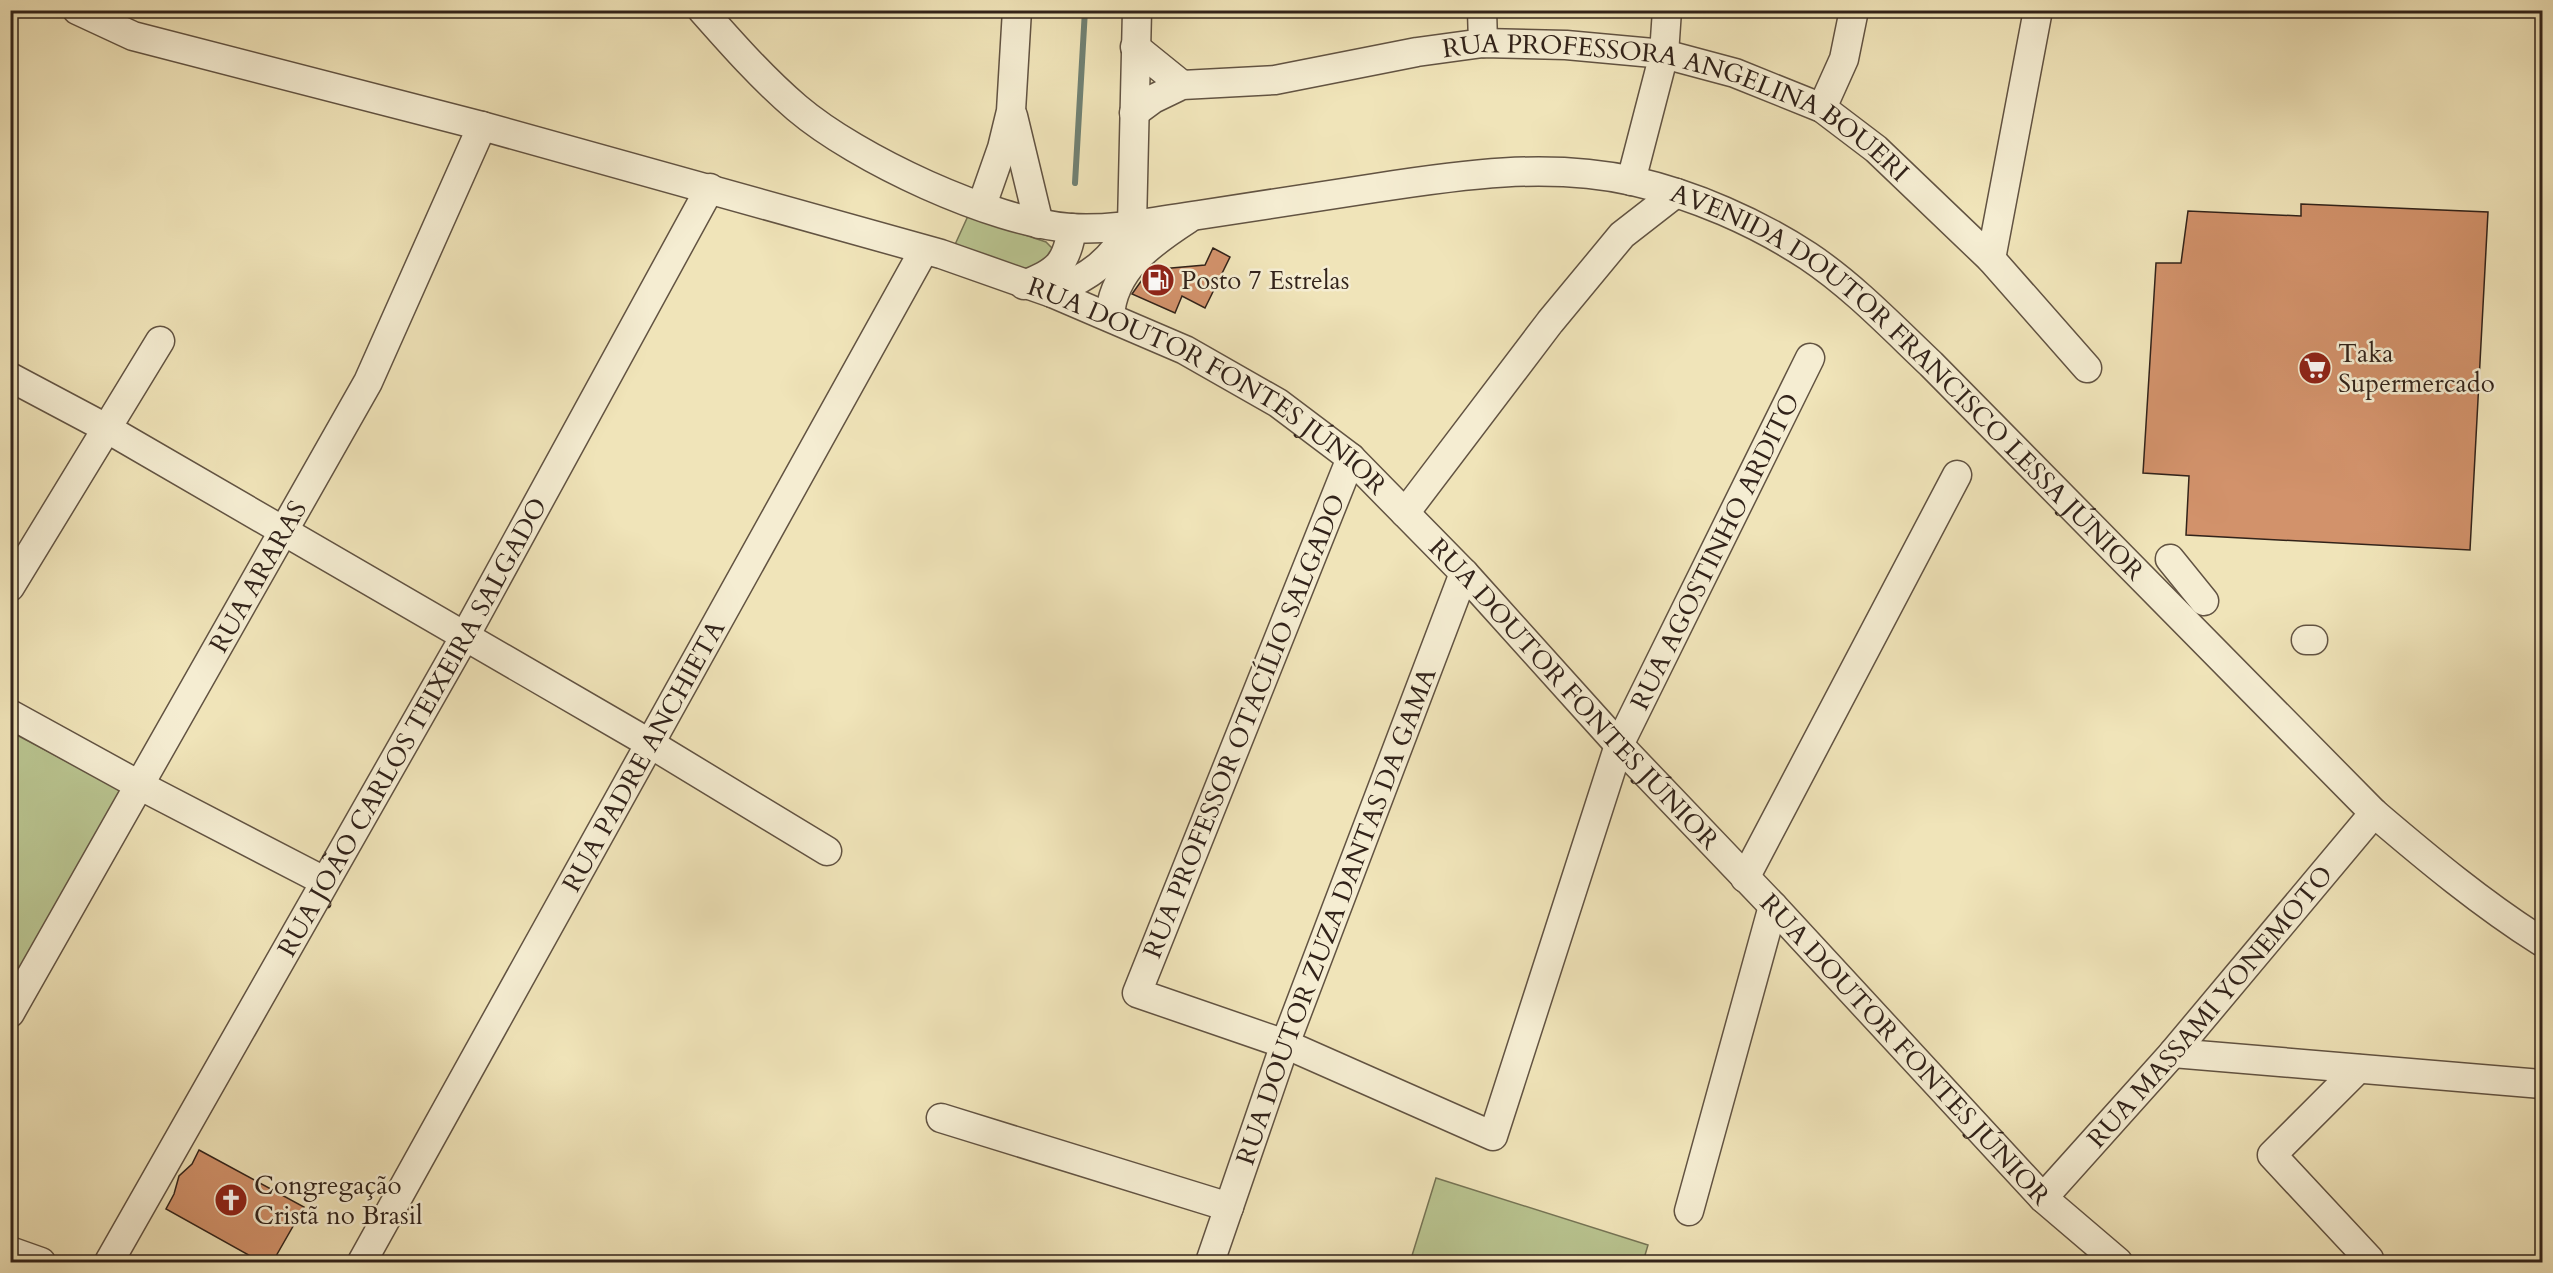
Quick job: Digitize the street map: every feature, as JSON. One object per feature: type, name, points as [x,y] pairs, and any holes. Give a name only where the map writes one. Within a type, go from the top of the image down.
[{"type":"street","name":"RUA DOUTOR FONTES JÚNIOR","points":[[77,10],[133,36],[482,126],[933,252],[1052,293],[1110,317],[1185,350],[1278,403],[1350,458],[1464,573],[1619,745],[1773,906],[2043,1198],[2118,1263]]},
{"type":"street","points":[[702,10],[739,52],[797,109],[840,140],[893,168],[971,202],[1002,148],[1011,111],[1017,10]]},
{"type":"street","points":[[1052,293],[1083,279],[1106,262],[1132,225],[1137,10]]},
{"type":"street","points":[[1482,10],[1483,43]]},
{"type":"street","points":[[1630,181],[1664,54],[1667,10]]},
{"type":"street","points":[[1822,108],[1844,59],[1854,10]]},
{"type":"street","points":[[1991,259],[2038,10]]},
{"type":"street","name":"RUA PROFESSORA ANGELINA BOUERI","points":[[1134,113],[1153,99],[1182,85],[1275,80],[1417,52],[1483,43],[1566,45],[1664,54],[1736,73],[1822,108],[1876,149],[1991,259],[2087,368]]},
{"type":"street","points":[[1135,48],[1182,85]]},
{"type":"street","points":[[1011,111],[1039,224]]},
{"type":"street","name":"RUA ARARAS","points":[[10,1013],[368,382],[482,126]]},
{"type":"street","name":"AVENIDA DOUTOR FRANCISCO LESSA JÚNIOR","points":[[971,202],[1039,224],[1072,228],[1132,225],[1469,173],[1542,172],[1630,181],[1676,193],[1751,223],[1809,256],[1857,294],[1940,372],[2374,813],[2503,917],[2542,942]]},
{"type":"street","name":"RUA JOÃO CARLOS TEIXEIRA SALGADO","points":[[109,1263],[465,636],[710,188]]},
{"type":"street","points":[[1405,513],[1550,321],[1622,235],[1676,193]]},
{"type":"street","points":[[1110,317],[1113,292],[1125,271],[1145,249],[1192,216]]},
{"type":"street","points":[[1024,285],[1050,275],[1060,265],[1070,248],[1072,228]]},
{"type":"street","name":"RUA PADRE ANCHIETA","points":[[362,1263],[649,743],[933,252]]},
{"type":"street","points":[[10,587],[160,341]]},
{"type":"street","name":"RUA AGOSTINHO ARDITO","points":[[1285,1044],[1493,1136],[1619,745],[1810,358]]},
{"type":"street","points":[[10,377],[106,428],[465,636],[649,743],[827,851]]},
{"type":"street","name":"RUA PROFESSOR OTACÍLIO SALGADO","points":[[1285,1044],[1137,993],[1350,458]]},
{"type":"street","points":[[1745,878],[1957,475]]},
{"type":"street","points":[[2170,559],[2204,602]]},
{"type":"street","name":"RUA DOUTOR ZUZA DANTAS DA GAMA","points":[[1210,1263],[1285,1044],[1464,573]]},
{"type":"street","points":[[10,714],[139,785],[324,881]]},
{"type":"street","name":"RUA MASSAMI YONEMOTO","points":[[2043,1198],[2173,1053],[2374,813]]},
{"type":"street","points":[[1689,1211],[1773,906]]},
{"type":"street","points":[[2173,1053],[2542,1084]]},
{"type":"street","points":[[2358,1069],[2272,1155],[2369,1259]]},
{"type":"street","points":[[941,1118],[1229,1207]]},
{"type":"street","points":[[10,1251],[41,1263]]},
{"type":"green space","points":[[968,216],[1046,242],[1052,248],[1053,257],[1030,272],[953,249]]},
{"type":"green space","points":[[11,732],[129,794],[11,990]]},
{"type":"green space","points":[[1436,1178],[1648,1245],[1643,1262],[1410,1262]]},
{"type":"building","name":"Taka Supermercado","points":[[2301,204],[2488,212],[2470,550],[2186,535],[2189,476],[2143,473],[2156,263],[2181,263],[2188,211],[2301,216]]},
{"type":"building","points":[[1213,248],[1230,257],[1205,308],[1182,296],[1175,313],[1132,294],[1149,270],[1205,265]]},
{"type":"building","name":"Congregação Cristã no Brasil","points":[[199,1150],[304,1207],[272,1263],[263,1263],[166,1209],[174,1194],[179,1176],[192,1164]]},
{"type":"waterway","points":[[1075,183],[1085,10]]},
{"type":"place","name":"Posto 7 Estrelas","points":[[1158,280]]},
{"type":"place","name":"Taka Supermercado","points":[[2315,368]]},
{"type":"place","name":"Congregação Cristã no Brasil","points":[[231,1200]]}]
